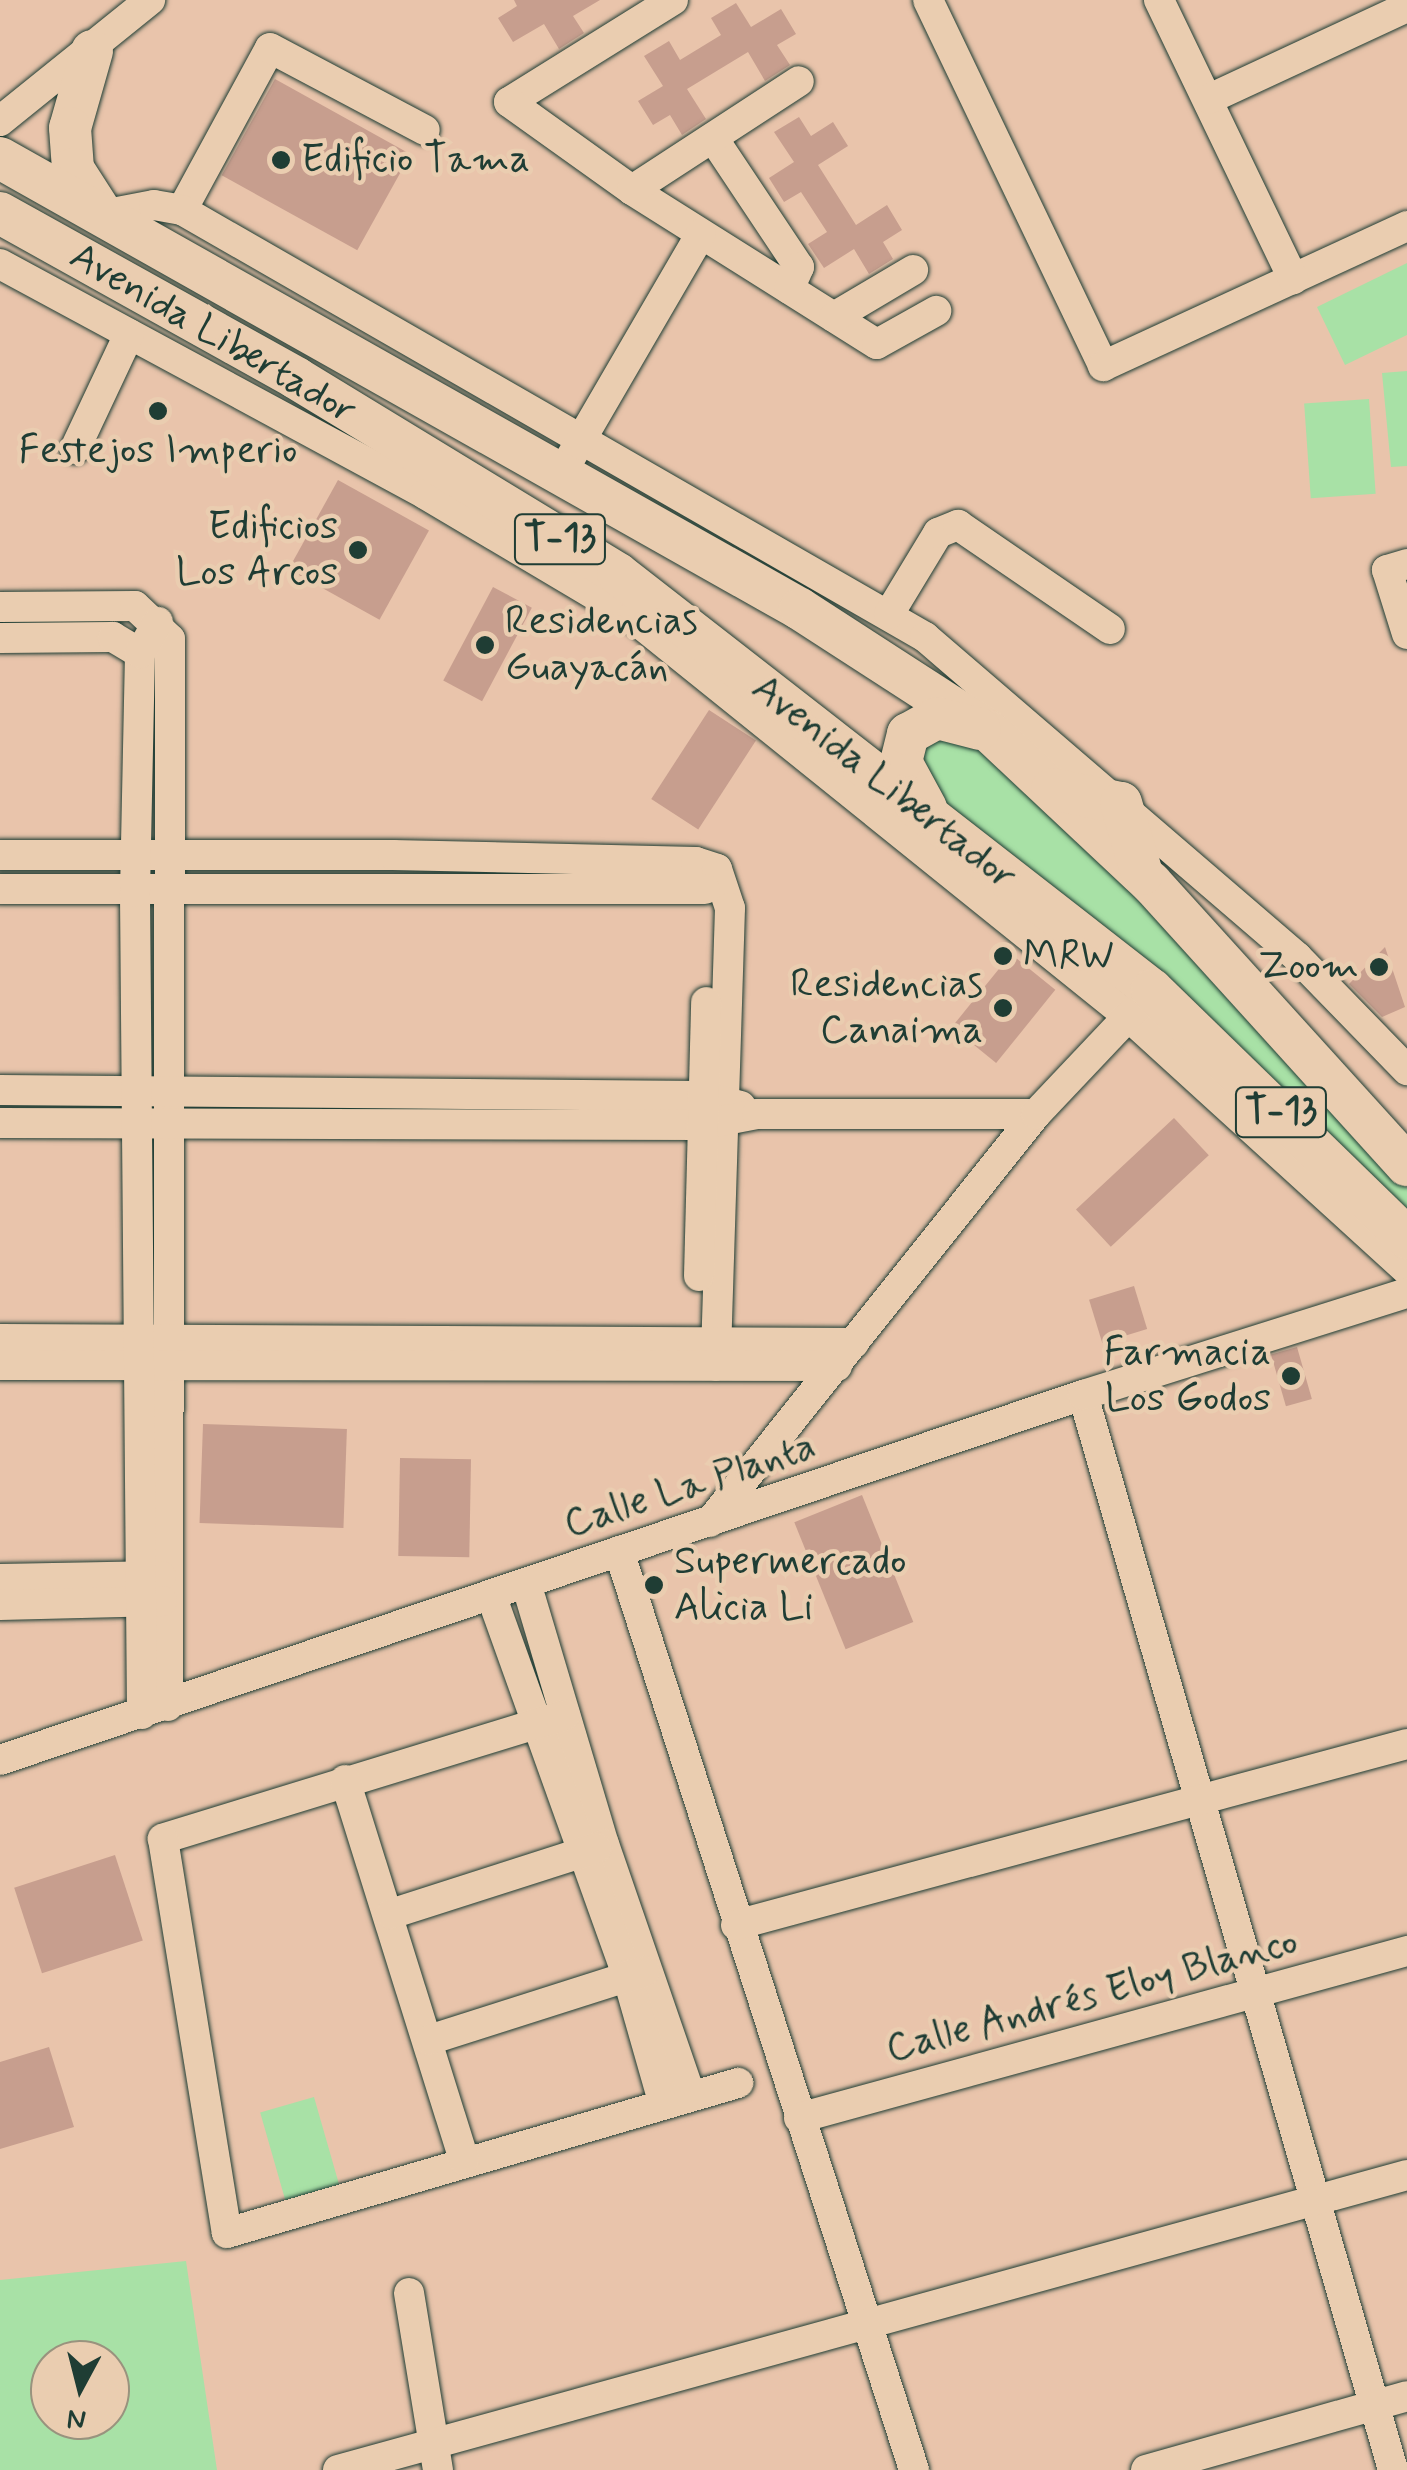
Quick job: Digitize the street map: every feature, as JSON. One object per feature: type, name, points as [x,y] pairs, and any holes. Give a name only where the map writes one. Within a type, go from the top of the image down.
[{"type":"highway","points":[[92,51],[70,128],[73,169],[102,215]]},
{"type":"highway","name":"Avenida Libertador","points":[[1,128],[102,215],[571,458],[990,732],[1142,874],[1368,1116],[1407,1165]]},
{"type":"highway","name":"Avenida Libertador","points":[[0,214],[296,378],[618,574],[1074,932],[1140,1004],[1407,1238]]},
{"type":"highway","name":"T-13","points":[[932,818],[900,762],[908,734],[938,718],[990,732]]},
{"type":"highway","points":[[1051,789],[1121,803],[1142,874]]},
{"type":"highway","name":"T-13","points":[[1013,920],[1074,932]]},
{"type":"street","points":[[1,128],[150,0]]},
{"type":"street","points":[[674,0],[509,102],[632,190],[877,344],[936,311]]},
{"type":"street","points":[[928,0],[1103,366],[1407,226]]},
{"type":"street","points":[[1159,0],[1293,279]]},
{"type":"street","points":[[1209,99],[1407,6]]},
{"type":"street","points":[[182,210],[270,48],[424,130]]},
{"type":"street","points":[[632,190],[799,82]]},
{"type":"street","points":[[713,138],[799,267],[789,289]]},
{"type":"street","name":"Avenida Libertador","points":[[102,215],[154,205],[182,210],[571,458],[889,614],[925,636],[1297,957],[1407,1070]]},
{"type":"street","points":[[571,458],[701,234]]},
{"type":"street","name":"Avenida Libertador","points":[[0,264],[425,494],[632,618],[1013,920],[1140,1004],[1407,1270]]},
{"type":"street","points":[[834,317],[913,270]]},
{"type":"street","points":[[75,449],[129,334]]},
{"type":"street","points":[[889,614],[938,533],[958,525],[1110,629]]},
{"type":"street","points":[[1407,564],[1387,570],[1407,634]]},
{"type":"street","points":[[0,607],[135,606],[158,622],[170,639],[168,1126],[152,1352]]},
{"type":"street","points":[[155,1710],[152,1352],[133,1092],[140,653],[158,622]]},
{"type":"street","points":[[0,638],[113,637],[140,653]]},
{"type":"street","points":[[0,855],[394,855],[696,862],[730,908],[712,1111],[707,1353]]},
{"type":"street","points":[[394,855],[396,888]]},
{"type":"street","points":[[0,889],[168,892],[711,879]]},
{"type":"street","points":[[710,1522],[1036,1114],[1140,1004]]},
{"type":"street","points":[[0,1090],[166,1091],[756,1114],[1036,1114]]},
{"type":"street","points":[[0,1123],[168,1126],[712,1111]]},
{"type":"street","points":[[1368,1116],[1407,1138]]},
{"type":"street","name":"Calle La Planta","points":[[0,1760],[1084,1394],[1407,1293]]},
{"type":"street","points":[[0,1340],[152,1352],[846,1354]]},
{"type":"street","points":[[0,1365],[152,1352]]},
{"type":"street","points":[[1084,1394],[1260,1991],[1393,2470]]},
{"type":"street","points":[[619,1551],[914,2470]]},
{"type":"street","points":[[0,1579],[156,1589]]},
{"type":"street","points":[[526,1583],[553,1719],[592,1850],[637,1972],[676,2097]]},
{"type":"street","points":[[0,1605],[156,1589]]},
{"type":"street","points":[[491,1594],[553,1719]]},
{"type":"street","points":[[553,1719],[344,1780],[163,1839],[227,2233],[676,2097],[738,2083]]},
{"type":"street","points":[[736,1925],[1407,1744]]},
{"type":"street","points":[[344,1780],[392,1914],[464,2160]]},
{"type":"street","points":[[392,1914],[592,1850]]},
{"type":"street","name":"Calle Andrés Eloy Blanco","points":[[799,2118],[1407,1951]]},
{"type":"street","points":[[429,2040],[637,1972]]},
{"type":"street","points":[[338,2470],[436,2457],[865,2324],[1407,2175]]},
{"type":"street","points":[[410,2293],[436,2457]]},
{"type":"street","points":[[1146,2470],[1407,2396]]},
{"type":"green space","points":[[1407,263],[1407,335],[1345,365],[1317,307]]},
{"type":"green space","points":[[1407,371],[1407,466],[1391,467],[1382,373]]},
{"type":"green space","points":[[1369,399],[1376,494],[1311,498],[1304,404]]},
{"type":"green space","points":[[963,728],[1278,1037],[1407,1188],[1407,1224],[909,777],[894,733]]},
{"type":"green space","points":[[314,2097],[341,2190],[287,2206],[260,2112]]},
{"type":"green space","points":[[186,2261],[217,2470],[0,2470],[0,2280]]},
{"type":"building","points":[[514,0],[600,0],[573,16],[584,33],[559,49],[544,24],[513,42],[498,18],[517,6]]},
{"type":"building","points":[[736,3],[751,27],[781,9],[796,34],[777,45],[790,65],[765,81],[748,52],[687,89],[706,119],[682,135],[670,115],[653,125],[638,101],[663,86],[644,56],[669,41],[680,60],[721,35],[711,18]]},
{"type":"building","name":"Edificio Tama","points":[[275,79],[411,154],[357,250],[222,175]]},
{"type":"building","points":[[799,117],[811,136],[833,122],[848,146],[818,165],[856,225],[887,205],[902,230],[883,242],[893,259],[869,274],[854,249],[824,268],[808,244],[827,232],[801,192],[784,202],[769,178],[794,162],[774,132]]},
{"type":"building","name":"Edificios Los Arcos","points":[[338,480],[429,530],[380,620],[289,569]]},
{"type":"building","name":"Residencias Guayacán","points":[[493,587],[532,608],[482,701],[443,681]]},
{"type":"building","points":[[709,710],[756,740],[698,829],[651,799]]},
{"type":"building","name":"Zoom","points":[[1385,947],[1405,1007],[1382,1017],[1349,984]]},
{"type":"building","name":"Residencias Canaima","points":[[1011,954],[1055,990],[996,1063],[952,1027]]},
{"type":"building","points":[[1174,1118],[1209,1155],[1111,1247],[1076,1209]]},
{"type":"building","points":[[1134,1286],[1147,1329],[1102,1343],[1089,1300]]},
{"type":"building","name":"Farmacia Los Godos","points":[[1297,1347],[1312,1399],[1286,1406],[1271,1354]]},
{"type":"building","points":[[203,1424],[347,1429],[343,1528],[200,1523]]},
{"type":"building","points":[[400,1458],[471,1459],[469,1557],[398,1556]]},
{"type":"building","points":[[862,1495],[913,1622],[846,1649],[794,1522]]},
{"type":"building","points":[[115,1855],[143,1941],[42,1973],[14,1888]]},
{"type":"building","points":[[49,2047],[74,2127],[0,2149],[0,2062]]},
{"type":"place","name":"Edificio Tama","points":[[281,160]]},
{"type":"place","name":"Festejos Imperio","points":[[158,411]]},
{"type":"place","name":"Edificios Los Arcos","points":[[358,550]]},
{"type":"place","name":"Residencias Guayacán","points":[[485,645]]},
{"type":"place","name":"MRW","points":[[1003,956]]},
{"type":"place","name":"Zoom","points":[[1379,967]]},
{"type":"place","name":"Residencias Canaima","points":[[1003,1008]]},
{"type":"place","name":"Farmacia Los Godos","points":[[1291,1376]]},
{"type":"place","name":"Supermercado Alicia Li","points":[[654,1585]]}]
